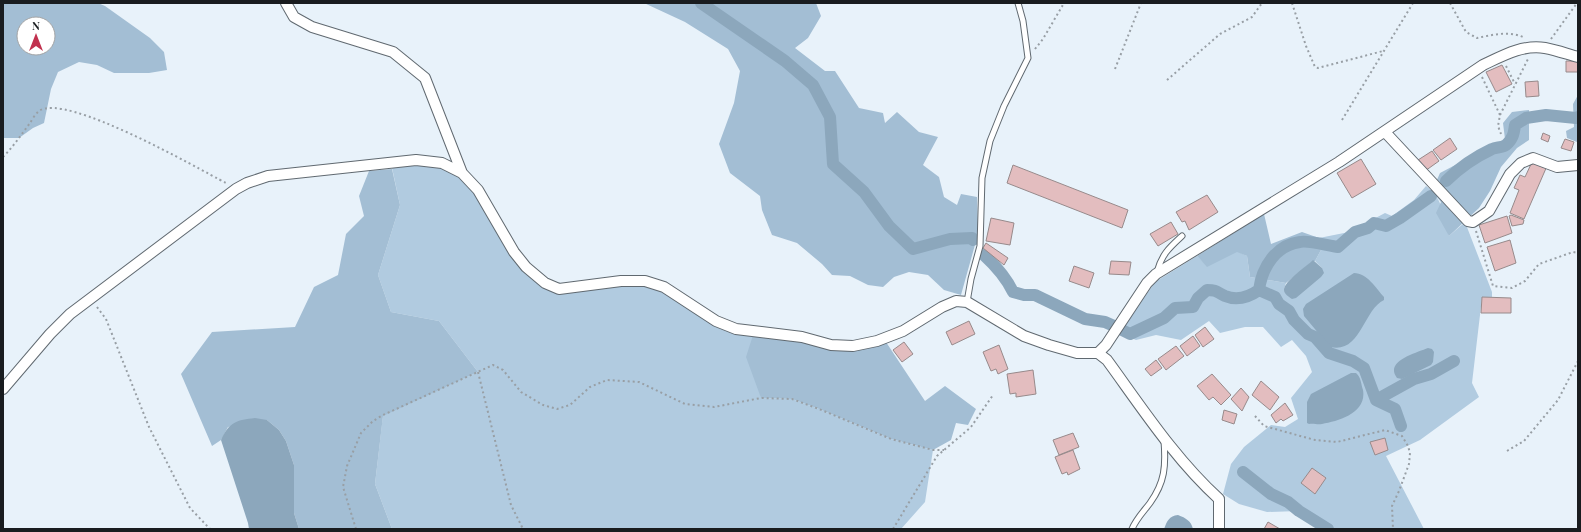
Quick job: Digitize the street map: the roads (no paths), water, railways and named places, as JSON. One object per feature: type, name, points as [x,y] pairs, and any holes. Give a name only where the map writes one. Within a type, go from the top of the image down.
[{"type":"street","points":[[286,3],[294,17],[312,27],[393,52],[425,78],[462,173]]},
{"type":"street","points":[[1098,353],[1106,345],[1147,283],[1156,274],[1339,162],[1478,69],[1508,53],[1539,48],[1578,57]]},
{"type":"street","points":[[1385,132],[1468,221],[1473,222],[1489,212],[1510,174],[1521,163],[1534,158],[1557,167],[1578,165]]},
{"type":"street","points":[[3,390],[50,334],[70,314],[236,189],[247,183],[268,176],[416,160],[442,163],[462,173],[478,190],[514,252],[526,267],[545,283],[559,289],[621,281],[645,281],[664,287],[716,321],[736,329],[802,337],[831,345],[853,346],[877,342],[904,331],[942,307],[956,301],[967,302],[1024,336],[1078,353],[1098,353],[1107,360],[1164,440],[1200,482],[1219,499],[1219,529]]},
{"type":"lane","points":[[967,302],[971,279],[980,246],[982,178],[990,140],[1004,106],[1028,58],[1023,21],[1018,3]]},
{"type":"lane","points":[[1156,274],[1160,261],[1165,252],[1182,236]]},
{"type":"lane","points":[[1132,529],[1156,495],[1162,482],[1166,462],[1164,440]]},
{"type":"waterway","points":[[701,3],[785,61],[813,85],[830,117],[833,164],[864,192],[889,226],[913,249],[950,239],[972,238],[973,240]]},
{"type":"waterway","points":[[1446,181],[1462,167],[1479,156],[1492,149],[1506,145],[1513,136],[1515,125],[1526,118],[1546,115],[1578,117]]},
{"type":"waterway","points":[[1120,329],[1130,334],[1164,318],[1175,308],[1193,307],[1198,298],[1207,290],[1215,291],[1225,296],[1234,298],[1243,298],[1251,295],[1259,290],[1263,273],[1272,258],[1277,252],[1291,244],[1313,242],[1338,247],[1355,232],[1368,228],[1374,223],[1386,226],[1431,196]]},
{"type":"waterway","points":[[984,255],[993,263],[1007,281],[1013,292],[1024,295],[1035,295],[1085,319],[1105,322],[1114,326]]},
{"type":"waterway","points":[[1259,290],[1275,297],[1279,304],[1289,311],[1294,320],[1308,334],[1315,337],[1329,353],[1353,361],[1364,368],[1376,400],[1395,409],[1401,426]]},
{"type":"waterway","points":[[1376,400],[1414,379],[1431,374],[1454,361]]},
{"type":"waterway","points":[[1243,472],[1271,494],[1288,502],[1299,511],[1328,529]]}]
